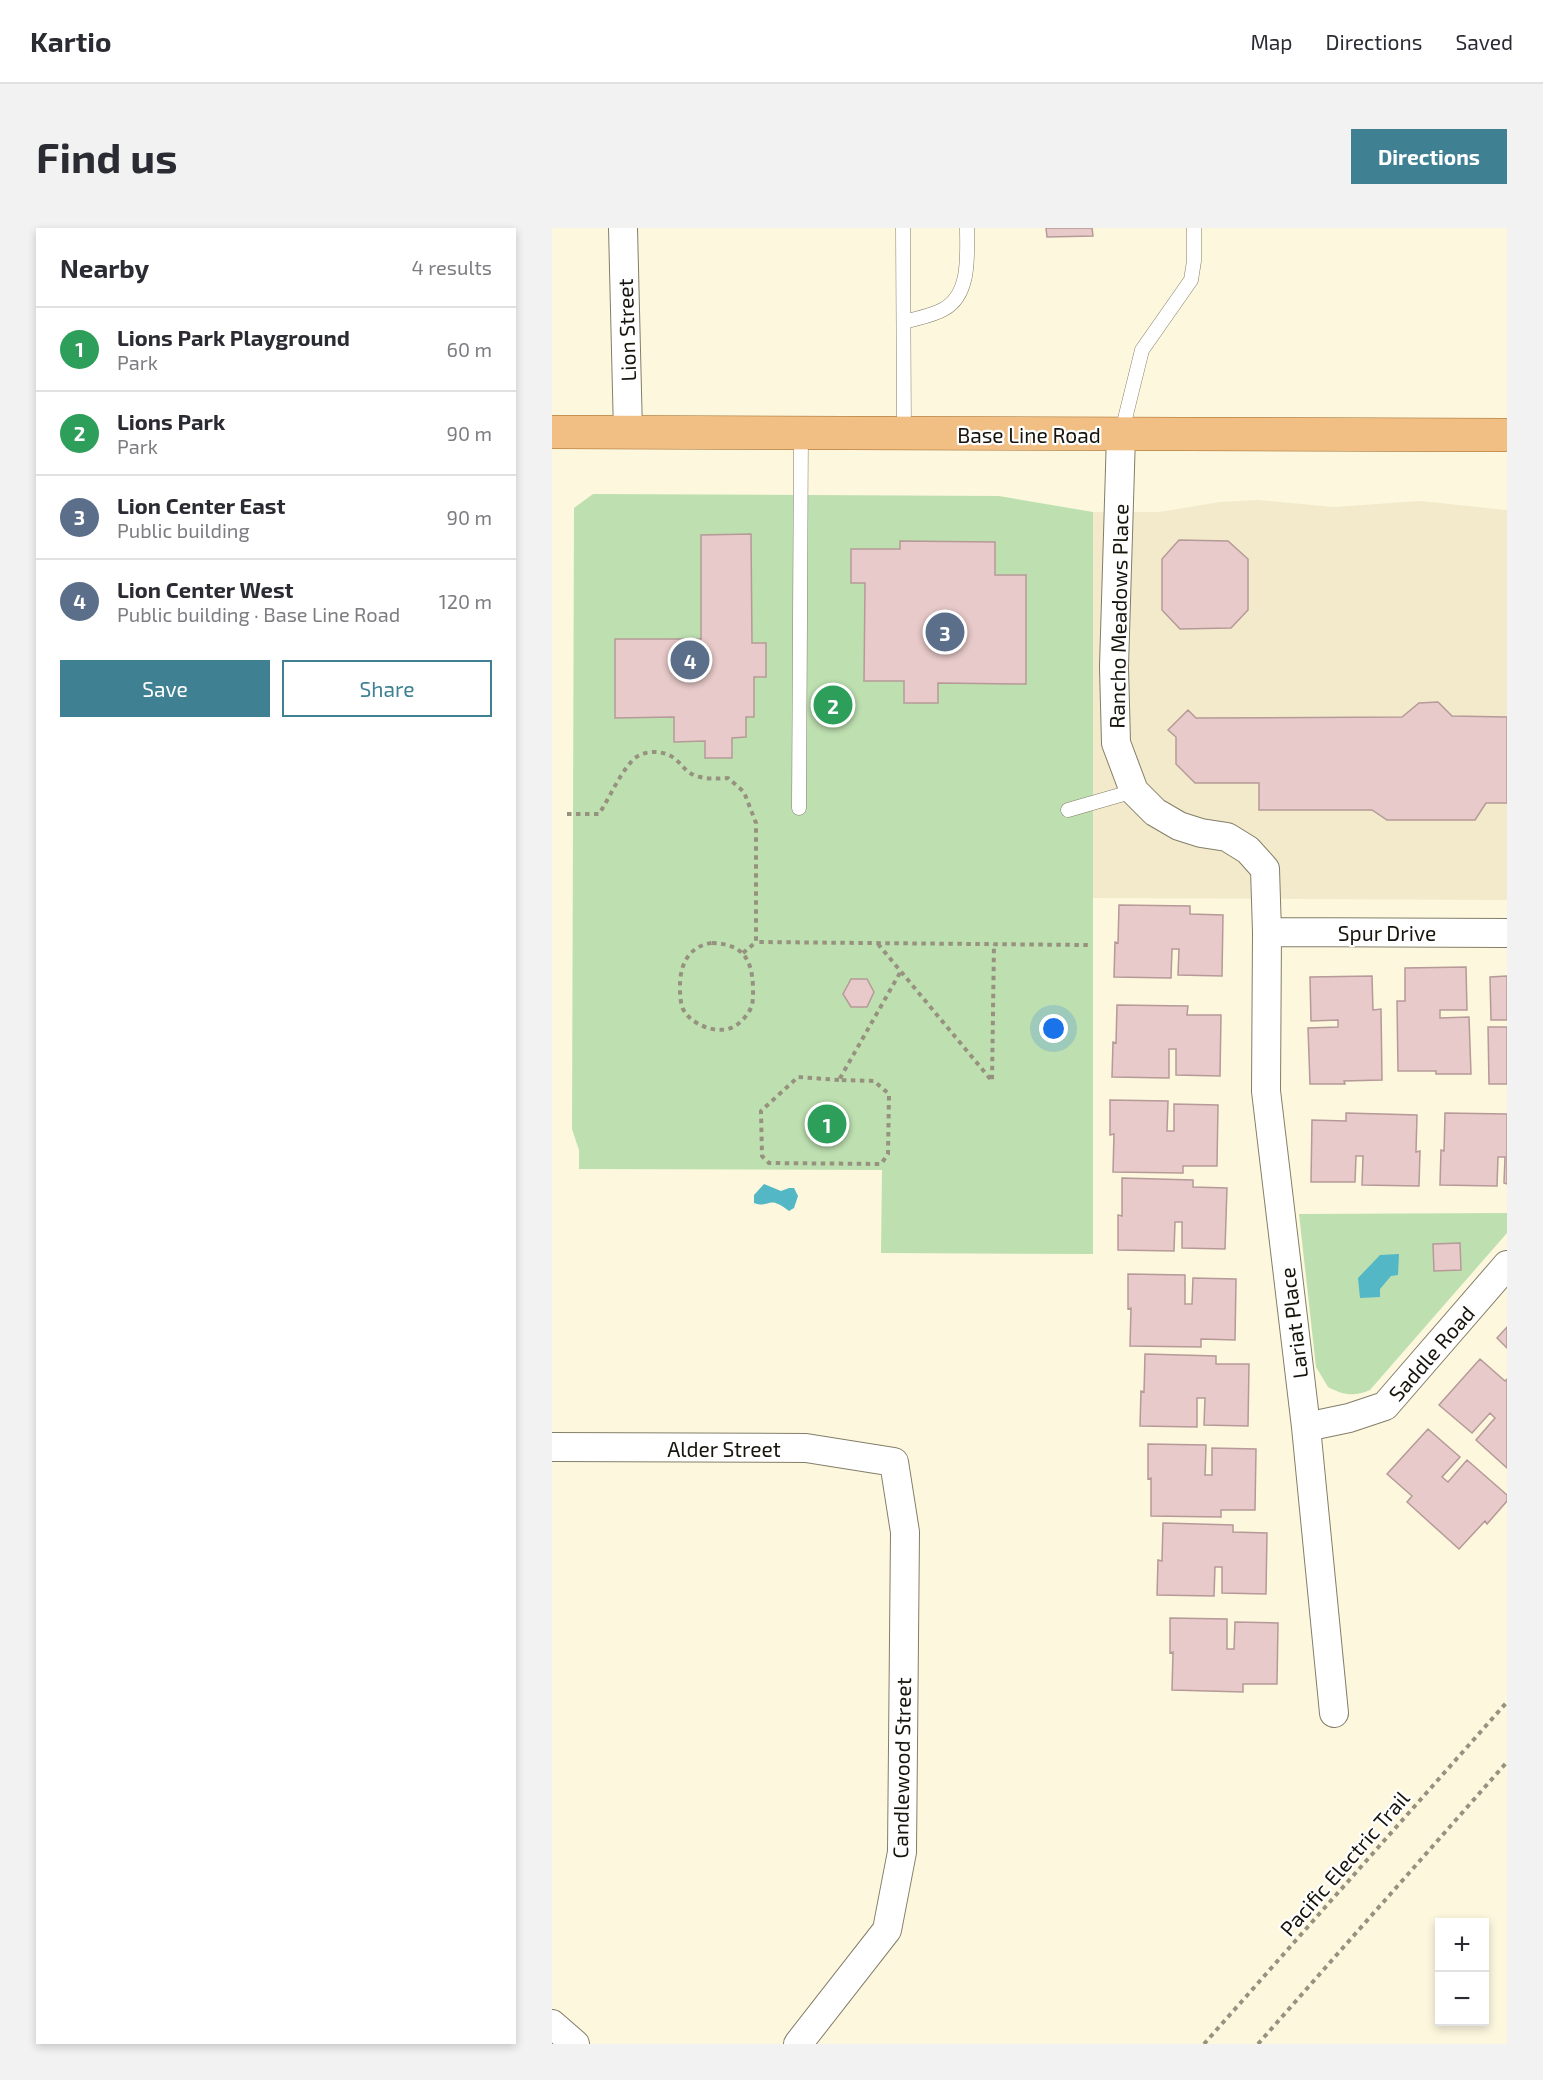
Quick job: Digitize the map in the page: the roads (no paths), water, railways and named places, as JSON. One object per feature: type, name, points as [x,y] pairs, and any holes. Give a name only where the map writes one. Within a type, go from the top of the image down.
[{"type":"main road","name":"Base Line Road","points":[[552,432],[1507,435]]},
{"type":"street","name":"Lion Street","points":[[623,228],[628,432]]},
{"type":"street","name":"Rancho Meadows Place","points":[[1121,435],[1114,667],[1116,743],[1134,791],[1155,812],[1179,826],[1227,837],[1248,850],[1265,869],[1267,932]]},
{"type":"street","name":"Spur Drive","points":[[1267,932],[1507,933]]},
{"type":"street","name":"Lariat Place","points":[[1267,932],[1266,1091],[1306,1427],[1334,1713]]},
{"type":"street","name":"Saddle Road","points":[[1306,1427],[1349,1418],[1385,1406],[1507,1265]]},
{"type":"street","name":"Alder Street","points":[[552,1447],[806,1448],[894,1462]]},
{"type":"street","name":"Candlewood Street","points":[[798,2044],[887,1930],[902,1852],[905,1532],[894,1462]]},
{"type":"street","points":[[552,2024],[575,2044]]},
{"type":"lane","points":[[903,228],[904,433]]},
{"type":"lane","points":[[904,322],[945,309],[960,293],[967,267],[967,228]]},
{"type":"lane","points":[[1121,435],[1142,350],[1191,280],[1194,261],[1194,228]]},
{"type":"lane","points":[[799,808],[801,433]]},
{"type":"lane","points":[[1068,810],[1134,791]]},
{"type":"water","points":[[764,1184],[781,1191],[794,1188],[798,1196],[794,1208],[789,1211],[777,1203],[754,1203],[754,1195]]},
{"type":"water","points":[[1399,1254],[1398,1275],[1391,1276],[1380,1289],[1380,1297],[1360,1298],[1358,1278],[1380,1255]]},
{"type":"place","name":"Lion Center East","points":[[945,632]]},
{"type":"place","name":"Lion Center West","points":[[690,660]]},
{"type":"place","name":"Lions Park","points":[[833,705]]},
{"type":"place","name":"Lions Park Playground","points":[[827,1124]]}]
